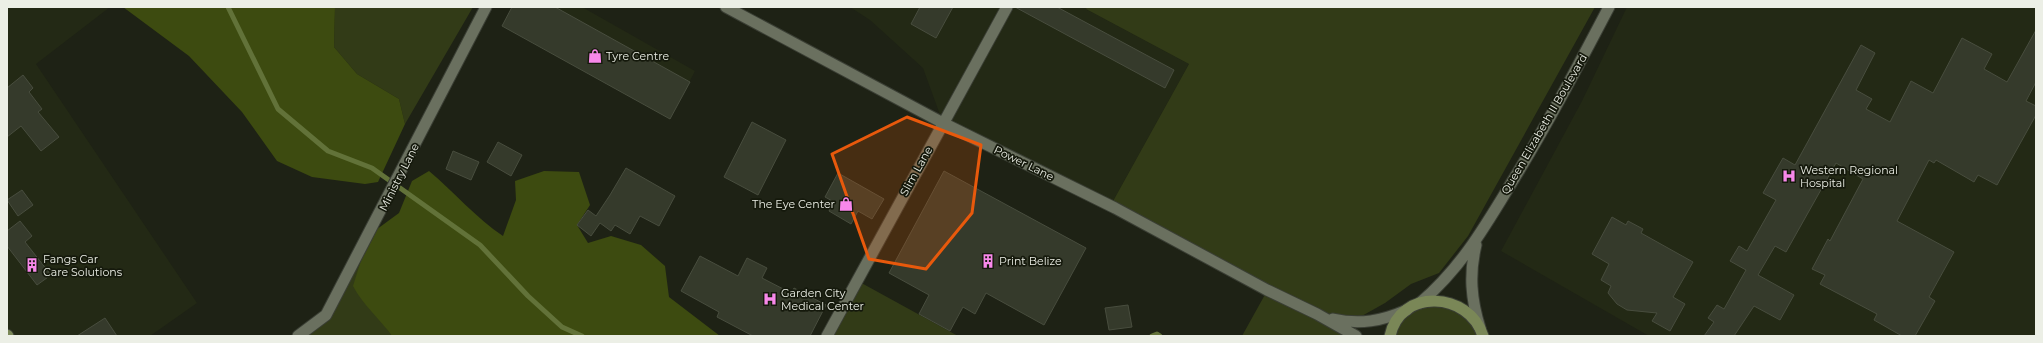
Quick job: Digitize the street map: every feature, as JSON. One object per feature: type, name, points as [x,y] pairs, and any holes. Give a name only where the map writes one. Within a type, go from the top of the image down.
[{"type":"main road","points":[[1390,336],[1398,320],[1409,309],[1420,303],[1439,300],[1455,304],[1468,312],[1482,332]]},
{"type":"street","name":"Ministry Lane","points":[[298,336],[326,315],[486,7]]},
{"type":"street","name":"Power Lane","points":[[726,7],[942,123],[1115,208],[1356,336]]},
{"type":"street","name":"Slim Lane","points":[[827,336],[942,123],[1007,7]]},
{"type":"street","name":"Queen Elizabeth II Boulevard","points":[[1420,303],[1451,274],[1477,240],[1540,135],[1610,7]]},
{"type":"street","name":"Queen Elizabeth II Boulevard","points":[[1477,240],[1472,262],[1471,285],[1474,307],[1482,332]]},
{"type":"street","name":"Power Lane","points":[[1322,317],[1351,323],[1372,322],[1390,317],[1409,309]]},
{"type":"highlighted area","points":[[907,117],[981,145],[972,213],[926,269],[869,259],[832,154]]},
{"type":"shaded area","points":[[7,7],[110,7],[36,64],[197,303],[150,336],[8,336],[7,334]]},
{"type":"shaded area","points":[[335,7],[473,7],[405,124],[399,99],[357,74],[334,47]]},
{"type":"shaded area","points":[[512,7],[582,7],[695,71],[670,119],[502,26]]},
{"type":"shaded area","points":[[850,7],[1087,7],[1086,9],[1189,64],[1112,203],[943,123],[923,68],[870,20]]},
{"type":"shaded area","points":[[1087,7],[1595,7],[1468,236],[1439,273],[1411,284],[1385,303],[1360,317],[1346,319],[1356,336],[1242,336],[1267,291],[1112,203],[1189,64],[1086,9]]},
{"type":"shaded area","name":"Western Regional Hospital","points":[[1627,7],[2036,7],[2036,336],[1649,336],[1501,251],[1582,101]]},
{"type":"shaded area","points":[[369,235],[382,322],[392,336],[298,336],[326,315]]},
{"type":"shaded area","points":[[856,280],[958,336],[827,336]]},
{"type":"shaded area","points":[[1455,304],[1483,336],[1390,336],[1409,309]]},
{"type":"green space","points":[[123,7],[335,7],[334,47],[357,74],[399,99],[405,124],[378,182],[365,184],[312,177],[277,161],[242,112],[189,56]]},
{"type":"green space","points":[[429,171],[474,213],[503,236],[516,200],[515,181],[544,171],[579,172],[590,205],[577,225],[588,243],[611,236],[641,245],[665,266],[669,297],[720,336],[392,336],[353,286],[369,235],[399,213],[412,181]]},
{"type":"building","points":[[512,7],[555,7],[690,82],[670,119],[502,26]]},
{"type":"building","points":[[920,7],[953,7],[936,38],[911,24]]},
{"type":"building","points":[[1015,7],[1057,7],[1174,70],[1165,88]]},
{"type":"building","points":[[2036,30],[2036,82],[2026,101],[2036,106],[2036,115],[1997,185],[1978,175],[1974,182],[1936,160],[1934,163],[1929,160],[1897,221],[1954,252],[1929,297],[1935,301],[1915,336],[1902,336],[1874,320],[1877,314],[1820,284],[1825,275],[1812,269],[1828,239],[1830,241],[1863,179],[1836,163],[1786,252],[1775,246],[1758,275],[1794,295],[1780,320],[1754,306],[1734,336],[1704,336],[1714,322],[1708,318],[1717,305],[1724,309],[1746,270],[1730,261],[1739,246],[1747,251],[1776,200],[1763,193],[1783,158],[1795,165],[1861,45],[1875,53],[1856,90],[1872,99],[1866,109],[1890,122],[1911,81],[1933,93],[1962,38],[1992,54],[1984,69],[2007,82]]},
{"type":"building","points":[[23,75],[33,88],[29,92],[42,109],[38,112],[59,137],[41,151],[21,126],[7,137],[7,88]]},
{"type":"building","points":[[752,122],[786,140],[758,195],[724,177]]},
{"type":"building","points":[[498,142],[522,155],[511,176],[487,162]]},
{"type":"building","points":[[453,151],[479,162],[471,180],[446,169]]},
{"type":"building","points":[[626,168],[675,196],[659,226],[640,216],[630,234],[615,225],[611,231],[600,223],[591,236],[577,225],[588,210],[596,216]]},
{"type":"building","name":"Print Belize","points":[[944,171],[1086,248],[1044,325],[986,293],[975,314],[963,307],[950,331],[919,314],[929,295],[889,273]]},
{"type":"building","points":[[838,173],[884,199],[872,219],[858,211],[851,224],[829,211],[834,202],[825,197]]},
{"type":"building","points":[[22,190],[33,205],[18,216],[7,200]]},
{"type":"building","points":[[1612,217],[1626,225],[1628,221],[1643,229],[1641,233],[1693,262],[1673,297],[1685,304],[1670,331],[1652,321],[1657,313],[1627,310],[1617,304],[1608,293],[1611,286],[1601,280],[1609,264],[1592,254]]},
{"type":"building","points":[[20,221],[32,236],[25,242],[51,275],[37,285],[7,246],[7,231]]},
{"type":"building","name":"Garden City Medical Center","points":[[700,256],[738,276],[747,258],[767,268],[762,278],[791,293],[794,288],[826,305],[810,336],[753,336],[717,317],[719,312],[681,291]]},
{"type":"building","points":[[1128,305],[1132,327],[1109,330],[1105,308]]},
{"type":"building","points":[[105,318],[117,336],[77,336]]},
{"type":"waterway","points":[[228,7],[278,109],[328,151],[372,168],[480,245],[528,296],[562,327],[582,336]]},
{"type":"waterway","points":[[1152,336],[1157,334],[1160,336]]},
{"type":"place","name":"Tyre Centre","points":[[595,56]]},
{"type":"place","name":"Western Regional Hospital","points":[[1789,176]]},
{"type":"place","name":"The Eye Center","points":[[846,204]]},
{"type":"place","name":"Print Belize","points":[[988,261]]},
{"type":"place","name":"Fangs Car Care Solutions","points":[[32,265]]},
{"type":"place","name":"Garden City Medical Center","points":[[770,299]]}]
